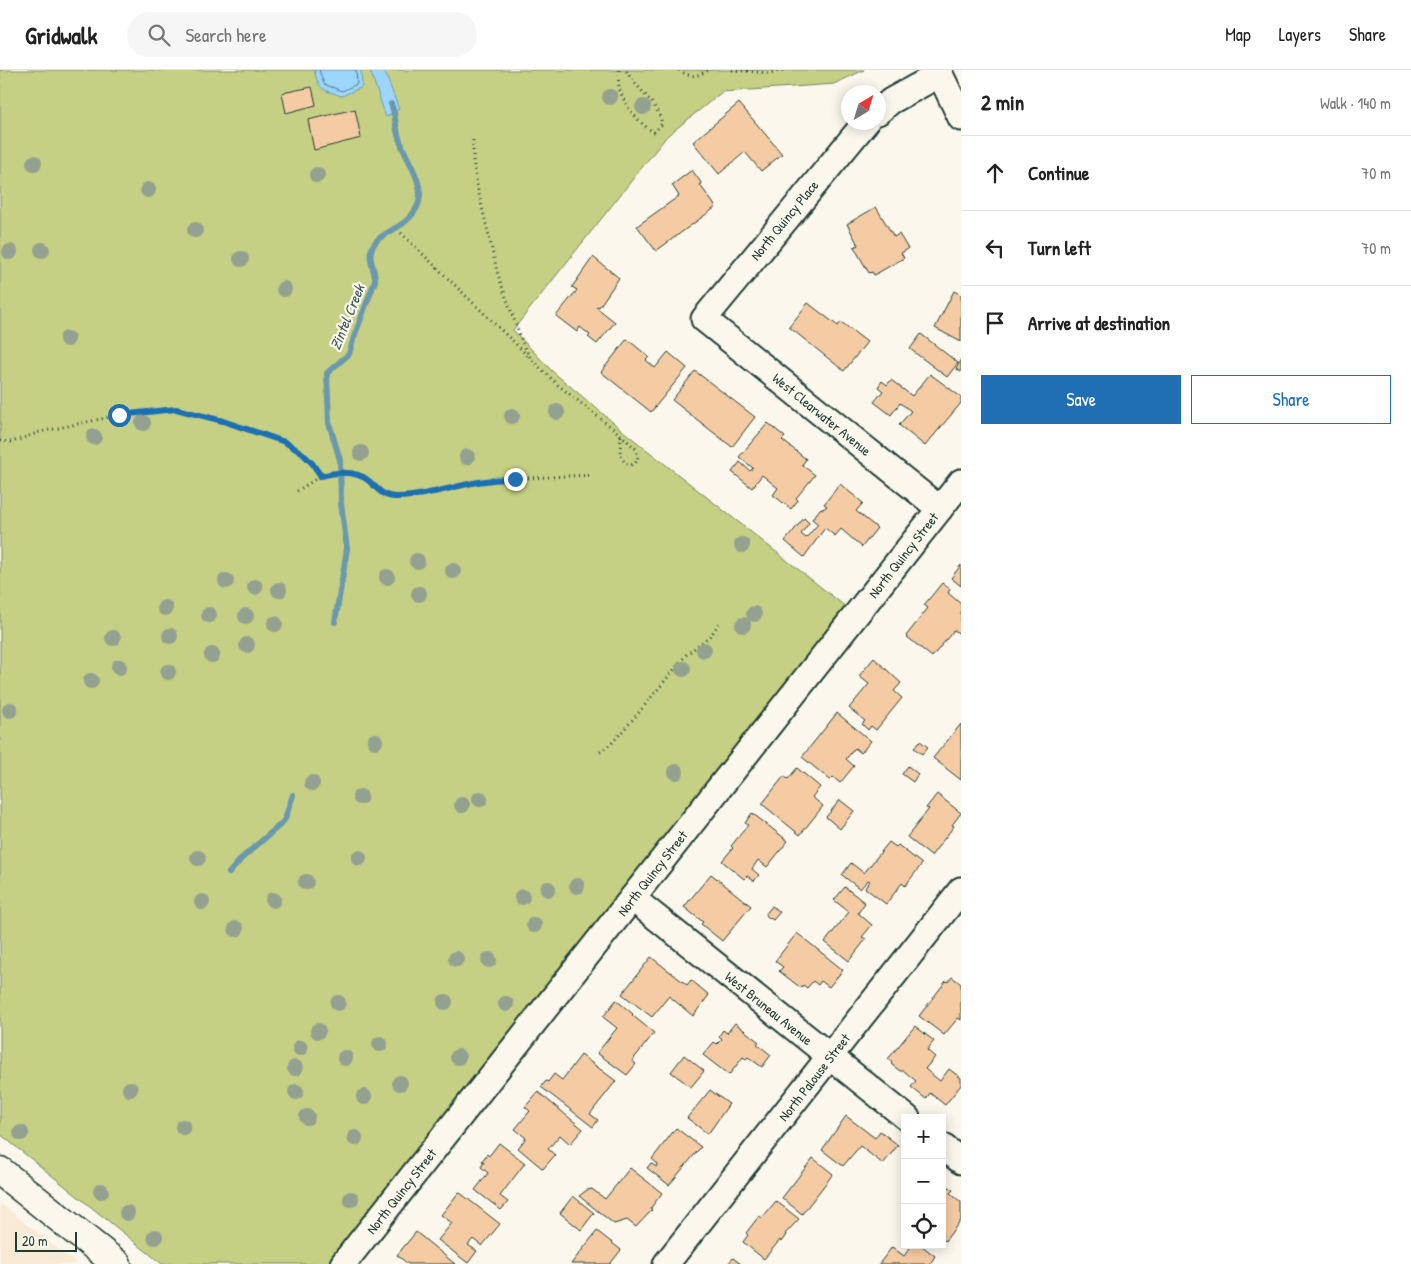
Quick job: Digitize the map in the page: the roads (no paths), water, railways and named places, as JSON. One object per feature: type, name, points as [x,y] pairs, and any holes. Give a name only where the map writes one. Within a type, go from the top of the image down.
[{"type":"main road","points":[[0,1171],[117,1264]]},
{"type":"street","points":[[886,105],[939,72],[961,118]]},
{"type":"street","name":"North Quincy Place","points":[[704,319],[859,130]]},
{"type":"street","name":"West Clearwater Avenue","points":[[704,319],[940,508]]},
{"type":"street","name":"North Quincy Street","points":[[343,1264],[961,482]]},
{"type":"street","name":"North Palouse Street","points":[[666,1264],[961,890]]},
{"type":"street","name":"West Bruneau Avenue","points":[[632,898],[901,1114]]},
{"type":"street","points":[[946,1149],[961,1161]]},
{"type":"water","points":[[314,70],[361,70],[362,87],[342,96],[330,92],[320,86]]},
{"type":"water","points":[[370,70],[384,70],[399,109],[386,117]]},
{"type":"waterway","name":"Zintel Creek","points":[[335,622],[347,549],[341,503],[340,460],[329,423],[327,373],[349,354],[375,281],[370,258],[373,246],[380,238],[402,224],[413,214],[419,204],[418,182],[399,138],[391,104]]},
{"type":"waterway","name":"Zintel Creek","points":[[229,873],[242,858],[281,824],[285,819],[293,795]]}]
